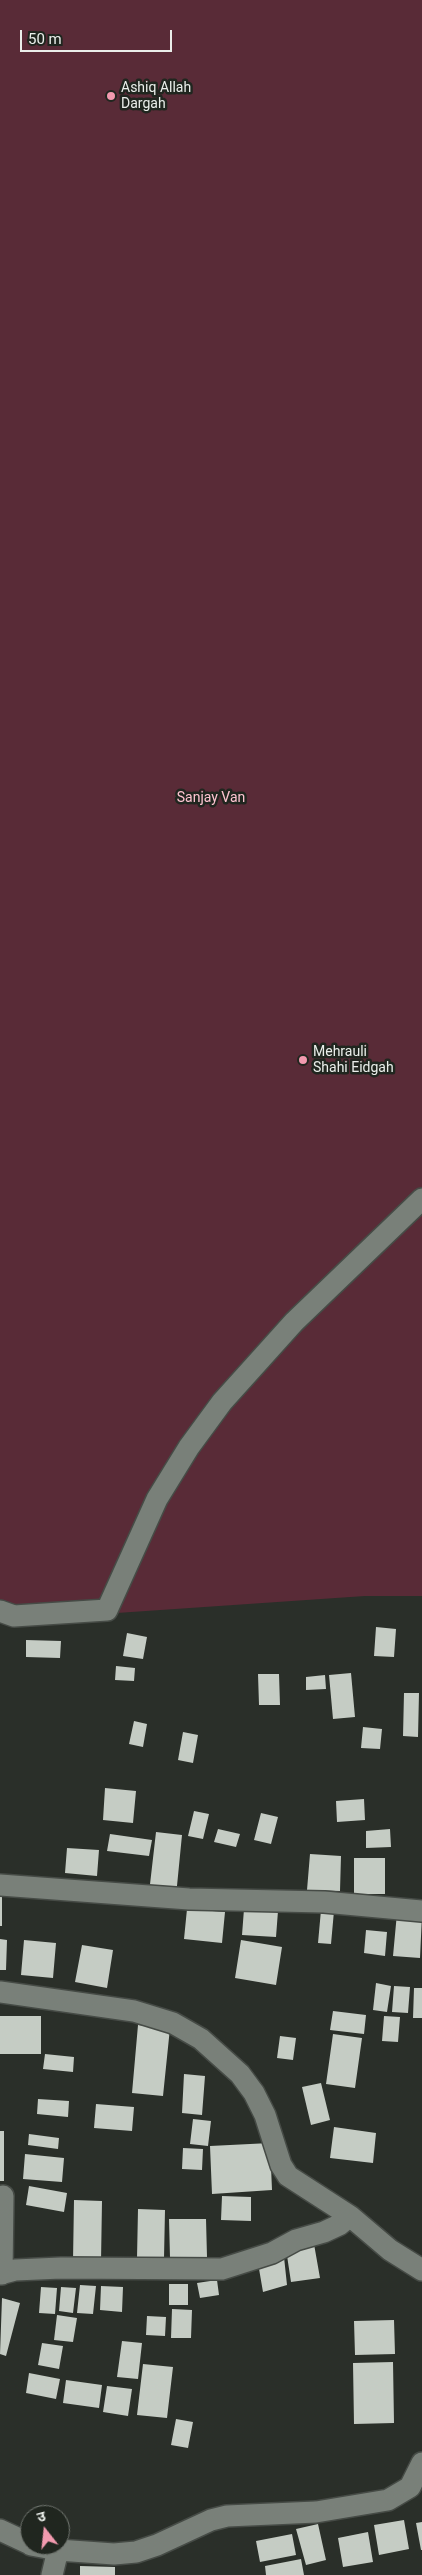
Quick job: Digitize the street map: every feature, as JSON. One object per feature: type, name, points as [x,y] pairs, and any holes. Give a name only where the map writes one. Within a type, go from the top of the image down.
[{"type":"street","points":[[0,1611],[14,1616],[107,1610],[157,1499],[188,1447],[222,1402],[294,1322],[422,1199]]},
{"type":"street","points":[[0,1885],[189,1899],[324,1902],[422,1911]]},
{"type":"street","points":[[0,1992],[134,2011],[173,2024],[201,2039],[240,2074],[254,2093],[265,2115],[281,2165],[288,2176],[350,2216],[396,2255],[422,2270]]},
{"type":"street","points":[[3,2196],[1,2274],[15,2270],[61,2268],[222,2269],[272,2253],[296,2240],[324,2232],[339,2225],[350,2216]]},
{"type":"street","points":[[70,2551],[114,2554],[136,2552],[157,2545],[211,2520],[227,2516],[316,2512],[388,2500],[410,2487],[422,2463]]},
{"type":"street","points":[[0,2530],[20,2540]]},
{"type":"street","points":[[52,2575],[57,2555]]},
{"type":"green space","name":"Sanjay Van","points":[[0,0],[422,0],[422,1596],[365,1596],[0,1621]]},
{"type":"building","points":[[376,1627],[396,1629],[394,1657],[374,1656]]},
{"type":"building","points":[[127,1633],[147,1637],[143,1659],[123,1656]]},
{"type":"building","points":[[26,1640],[61,1641],[60,1658],[26,1657]]},
{"type":"building","points":[[116,1666],[135,1668],[134,1681],[115,1680]]},
{"type":"building","points":[[351,1673],[355,1717],[333,1719],[329,1675]]},
{"type":"building","points":[[258,1674],[279,1674],[280,1705],[259,1705]]},
{"type":"building","points":[[325,1675],[326,1689],[306,1690],[306,1677]]},
{"type":"building","points":[[404,1693],[419,1693],[418,1737],[403,1736]]},
{"type":"building","points":[[134,1721],[147,1724],[143,1747],[129,1744]]},
{"type":"building","points":[[363,1727],[382,1729],[380,1749],[361,1748]]},
{"type":"building","points":[[183,1732],[198,1735],[193,1763],[178,1760]]},
{"type":"building","points":[[105,1788],[136,1791],[133,1823],[103,1820]]},
{"type":"building","points":[[364,1799],[365,1820],[337,1822],[336,1801]]},
{"type":"building","points":[[194,1811],[209,1814],[203,1839],[188,1836]]},
{"type":"building","points":[[261,1813],[278,1817],[271,1844],[254,1840]]},
{"type":"building","points":[[218,1829],[240,1834],[236,1847],[214,1842]]},
{"type":"building","points":[[390,1829],[391,1847],[366,1848],[366,1831]]},
{"type":"building","points":[[156,1832],[182,1835],[176,1896],[149,1893]]},
{"type":"building","points":[[110,1834],[152,1840],[149,1856],[107,1851]]},
{"type":"building","points":[[67,1848],[99,1850],[97,1876],[65,1873]]},
{"type":"building","points":[[310,1854],[341,1856],[340,1891],[307,1890]]},
{"type":"building","points":[[354,1858],[385,1858],[385,1894],[354,1894]]},
{"type":"building","points":[[0,1897],[2,1897],[2,1926],[0,1926]]},
{"type":"building","points":[[187,1909],[225,1912],[222,1943],[184,1939]]},
{"type":"building","points":[[244,1909],[278,1911],[276,1937],[242,1935]]},
{"type":"building","points":[[321,1910],[334,1911],[331,1944],[318,1943]]},
{"type":"building","points":[[397,1913],[422,1915],[420,1958],[393,1956]]},
{"type":"building","points":[[366,1930],[387,1932],[385,1956],[364,1953]]},
{"type":"building","points":[[0,1939],[7,1940],[6,1970],[0,1970]]},
{"type":"building","points":[[24,1940],[56,1943],[53,1978],[21,1975]]},
{"type":"building","points":[[241,1940],[282,1947],[276,1985],[235,1978]]},
{"type":"building","points":[[82,1945],[113,1950],[107,1988],[75,1982]]},
{"type":"building","points":[[376,1983],[391,1986],[387,2012],[373,2010]]},
{"type":"building","points":[[394,1986],[410,1987],[408,2013],[392,2012]]},
{"type":"building","points":[[414,1988],[422,1988],[422,2018],[413,2018]]},
{"type":"building","points":[[333,2011],[366,2015],[364,2034],[330,2030]]},
{"type":"building","points":[[0,2016],[41,2016],[41,2054],[0,2054]]},
{"type":"building","points":[[384,2016],[400,2017],[398,2042],[382,2041]]},
{"type":"building","points":[[138,2025],[170,2028],[163,2096],[132,2093]]},
{"type":"building","points":[[333,2034],[362,2038],[355,2088],[326,2084]]},
{"type":"building","points":[[280,2036],[296,2038],[293,2060],[277,2058]]},
{"type":"building","points":[[45,2054],[74,2057],[73,2072],[43,2069]]},
{"type":"building","points":[[184,2074],[205,2076],[202,2115],[182,2113]]},
{"type":"building","points":[[321,2083],[330,2120],[311,2125],[302,2087]]},
{"type":"building","points":[[38,2099],[69,2101],[68,2117],[37,2114]]},
{"type":"building","points":[[96,2104],[134,2107],[132,2131],[94,2128]]},
{"type":"building","points":[[193,2119],[211,2121],[208,2146],[190,2144]]},
{"type":"building","points":[[334,2127],[376,2133],[373,2163],[330,2158]]},
{"type":"building","points":[[0,2131],[4,2131],[4,2181],[0,2181]]},
{"type":"building","points":[[29,2134],[59,2138],[58,2149],[28,2145]]},
{"type":"building","points":[[270,2143],[272,2190],[212,2194],[210,2146]]},
{"type":"building","points":[[183,2148],[203,2149],[202,2170],[182,2169]]},
{"type":"building","points":[[25,2154],[64,2158],[62,2182],[23,2179]]},
{"type":"building","points":[[29,2186],[67,2193],[64,2212],[26,2205]]},
{"type":"building","points":[[222,2196],[251,2197],[251,2221],[221,2220]]},
{"type":"building","points":[[74,2200],[102,2201],[101,2262],[73,2261]]},
{"type":"building","points":[[138,2209],[165,2210],[164,2258],[137,2258]]},
{"type":"building","points":[[169,2219],[206,2219],[207,2257],[170,2258]]},
{"type":"building","points":[[314,2244],[320,2278],[291,2282],[286,2249]]},
{"type":"building","points":[[284,2257],[287,2285],[263,2292],[258,2263]]},
{"type":"building","points":[[217,2280],[219,2295],[200,2298],[197,2283]]},
{"type":"building","points":[[169,2284],[188,2284],[188,2305],[169,2305]]},
{"type":"building","points":[[80,2285],[96,2286],[93,2314],[77,2313]]},
{"type":"building","points":[[101,2286],[123,2287],[122,2312],[100,2310]]},
{"type":"building","points":[[41,2287],[57,2288],[55,2314],[39,2313]]},
{"type":"building","points":[[61,2287],[76,2288],[73,2313],[59,2311]]},
{"type":"building","points":[[2,2298],[20,2303],[6,2356],[0,2354]]},
{"type":"building","points":[[172,2309],[192,2310],[191,2338],[171,2338]]},
{"type":"building","points":[[57,2315],[77,2318],[73,2342],[54,2340]]},
{"type":"building","points":[[147,2316],[166,2317],[165,2336],[146,2335]]},
{"type":"building","points":[[394,2320],[395,2354],[355,2355],[354,2321]]},
{"type":"building","points":[[122,2341],[142,2343],[138,2379],[117,2377]]},
{"type":"building","points":[[42,2343],[63,2346],[59,2369],[38,2365]]},
{"type":"building","points":[[393,2362],[394,2423],[354,2424],[353,2363]]},
{"type":"building","points":[[143,2364],[173,2367],[167,2418],[137,2415]]},
{"type":"building","points":[[29,2373],[60,2379],[56,2399],[26,2393]]},
{"type":"building","points":[[66,2380],[102,2385],[99,2408],[63,2403]]},
{"type":"building","points":[[107,2386],[132,2389],[128,2416],[103,2412]]},
{"type":"building","points":[[176,2419],[193,2422],[188,2448],[171,2445]]},
{"type":"building","points":[[404,2520],[409,2549],[379,2555],[374,2525]]},
{"type":"building","points":[[422,2522],[422,2550],[421,2550],[416,2523]]},
{"type":"building","points":[[318,2524],[326,2560],[306,2565],[296,2529]]},
{"type":"building","points":[[368,2532],[373,2562],[343,2567],[338,2538]]},
{"type":"building","points":[[292,2534],[296,2555],[260,2562],[256,2541]]},
{"type":"building","points":[[301,2559],[304,2575],[266,2575],[265,2566]]},
{"type":"building","points":[[80,2566],[115,2567],[115,2575],[80,2575]]},
{"type":"place","name":"Ashiq Allah Dargah","points":[[111,96]]},
{"type":"place","name":"Mehrauli Shahi Eidgah","points":[[303,1060]]}]
